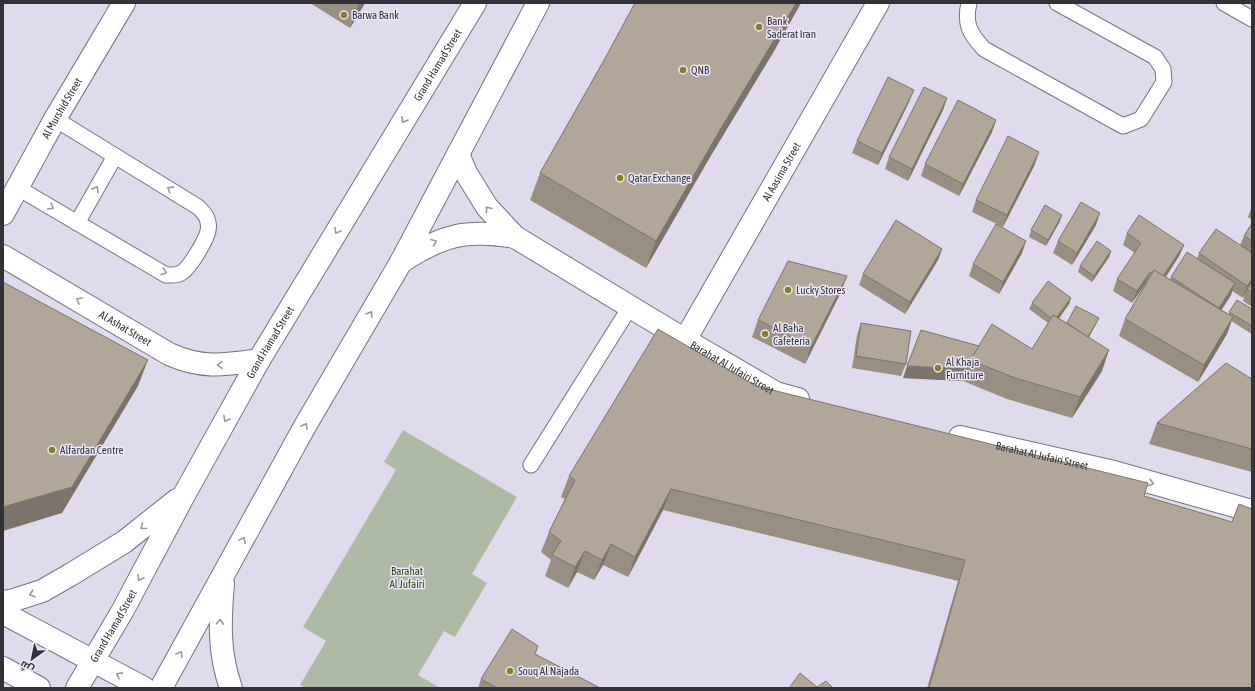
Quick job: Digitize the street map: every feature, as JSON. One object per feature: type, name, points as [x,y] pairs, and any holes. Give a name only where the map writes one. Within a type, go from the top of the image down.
[{"type":"street","name":"Al Murshid Street","points":[[3,214],[55,119],[124,3]]},
{"type":"street","name":"Grand Hamad Street","points":[[77,688],[123,610],[184,494],[259,360],[476,3]]},
{"type":"street","points":[[161,688],[305,426],[400,262],[538,3]]},
{"type":"street","name":"Al Aasima Street","points":[[685,340],[878,3]]},
{"type":"street","name":"Barahat Al Jufairi Street","points":[[458,154],[466,173],[486,207],[515,237],[776,393],[820,404]]},
{"type":"street","name":"Barahat Al Jufairi Street","points":[[400,262],[422,248],[446,237],[472,233],[515,237]]},
{"type":"street","name":"Al Ashat Street","points":[[3,256],[169,354],[180,359],[203,365],[223,365],[259,360]]},
{"type":"street","name":"Barahat Al Jufairi Street","points":[[939,432],[1114,472],[1252,511]]},
{"type":"street","points":[[3,602],[42,591],[70,575],[124,542],[184,494]]},
{"type":"street","points":[[224,575],[220,633],[222,659],[231,688]]},
{"type":"street","points":[[3,613],[144,688]]},
{"type":"street","points":[[3,668],[39,688]]},
{"type":"lane","points":[[969,3],[969,28],[973,38],[984,48],[1123,126],[1141,119],[1164,82],[1163,68],[1155,57],[1057,3]]},
{"type":"lane","points":[[1224,3],[1252,19]]},
{"type":"lane","points":[[18,188],[166,275],[181,273],[187,268],[206,237],[208,220],[198,207],[55,119]]},
{"type":"lane","points":[[77,222],[115,156]]},
{"type":"lane","points":[[531,465],[630,307]]},
{"type":"green space","name":"Barahat Al Jufairi","points":[[403,430],[517,497],[472,574],[487,583],[455,637],[444,631],[418,675],[440,688],[306,688],[300,685],[326,641],[303,627],[396,470],[384,462]]},
{"type":"building","points":[[635,3],[796,3],[656,241],[540,173]]},
{"type":"building","points":[[888,77],[914,90],[882,153],[857,141]]},
{"type":"building","points":[[924,87],[947,98],[912,169],[889,157]]},
{"type":"building","points":[[958,100],[996,120],[963,184],[925,164]]},
{"type":"building","points":[[1008,136],[1039,152],[1007,215],[976,200]]},
{"type":"building","points":[[1081,202],[1100,213],[1077,253],[1058,241]]},
{"type":"building","points":[[1045,205],[1062,215],[1048,240],[1031,230]]},
{"type":"building","points":[[1139,215],[1184,245],[1163,276],[1154,270],[1152,273],[1150,272],[1137,291],[1117,279],[1141,243],[1127,233]]},
{"type":"building","points":[[896,220],[942,249],[910,302],[863,274]]},
{"type":"building","points":[[1252,223],[1252,241],[1244,236]]},
{"type":"building","points":[[996,224],[1026,241],[1003,282],[973,264]]},
{"type":"building","points":[[1216,229],[1252,253],[1252,279],[1247,286],[1199,253]]},
{"type":"building","points":[[1097,241],[1111,251],[1094,276],[1080,266]]},
{"type":"building","points":[[1187,252],[1235,283],[1219,308],[1171,277]]},
{"type":"building","points":[[788,261],[847,276],[811,347],[758,320]]},
{"type":"building","points":[[1154,270],[1233,317],[1204,365],[1125,319]]},
{"type":"building","points":[[1048,281],[1071,298],[1057,317],[1053,315],[1051,318],[1032,303]]},
{"type":"building","name":"Alfardan Centre","points":[[3,282],[148,360],[72,487],[3,507]]},
{"type":"building","points":[[1252,282],[1252,292],[1247,289]]},
{"type":"building","points":[[1237,300],[1252,309],[1252,326],[1229,312]]},
{"type":"building","points":[[1076,306],[1099,318],[1088,337],[1067,323]]},
{"type":"building","points":[[1053,315],[1109,350],[1080,397],[1015,378],[970,360],[992,324],[1032,349]]},
{"type":"building","points":[[861,323],[911,331],[906,364],[856,356]]},
{"type":"building","points":[[658,329],[756,386],[1148,483],[1144,496],[1232,522],[1239,504],[1252,509],[1252,688],[929,688],[965,560],[671,489],[635,557],[611,544],[602,560],[585,551],[575,567],[552,555],[561,541],[549,532],[575,480],[569,476]]},
{"type":"building","points":[[921,330],[979,346],[970,360],[967,369],[907,366]]},
{"type":"building","points":[[1226,363],[1252,379],[1252,449],[1157,423]]},
{"type":"building","points":[[512,629],[538,646],[535,654],[600,688],[497,688],[481,679]]},
{"type":"building","points":[[800,673],[817,687],[826,681],[833,688],[789,688]]},
{"type":"place","name":"Barwa Bank","points":[[344,15]]},
{"type":"place","name":"Bank Saderat Iran","points":[[759,27]]},
{"type":"place","name":"QNB","points":[[683,70]]},
{"type":"place","name":"Qatar Exchange","points":[[620,178]]},
{"type":"place","name":"Lucky Stores","points":[[788,290]]},
{"type":"place","name":"Al Baha Cafeteria","points":[[765,334]]},
{"type":"place","name":"Al Khaja Furniture","points":[[938,368]]},
{"type":"place","name":"Alfardan Centre","points":[[52,450]]},
{"type":"place","name":"Souq Al Najada","points":[[510,671]]}]
